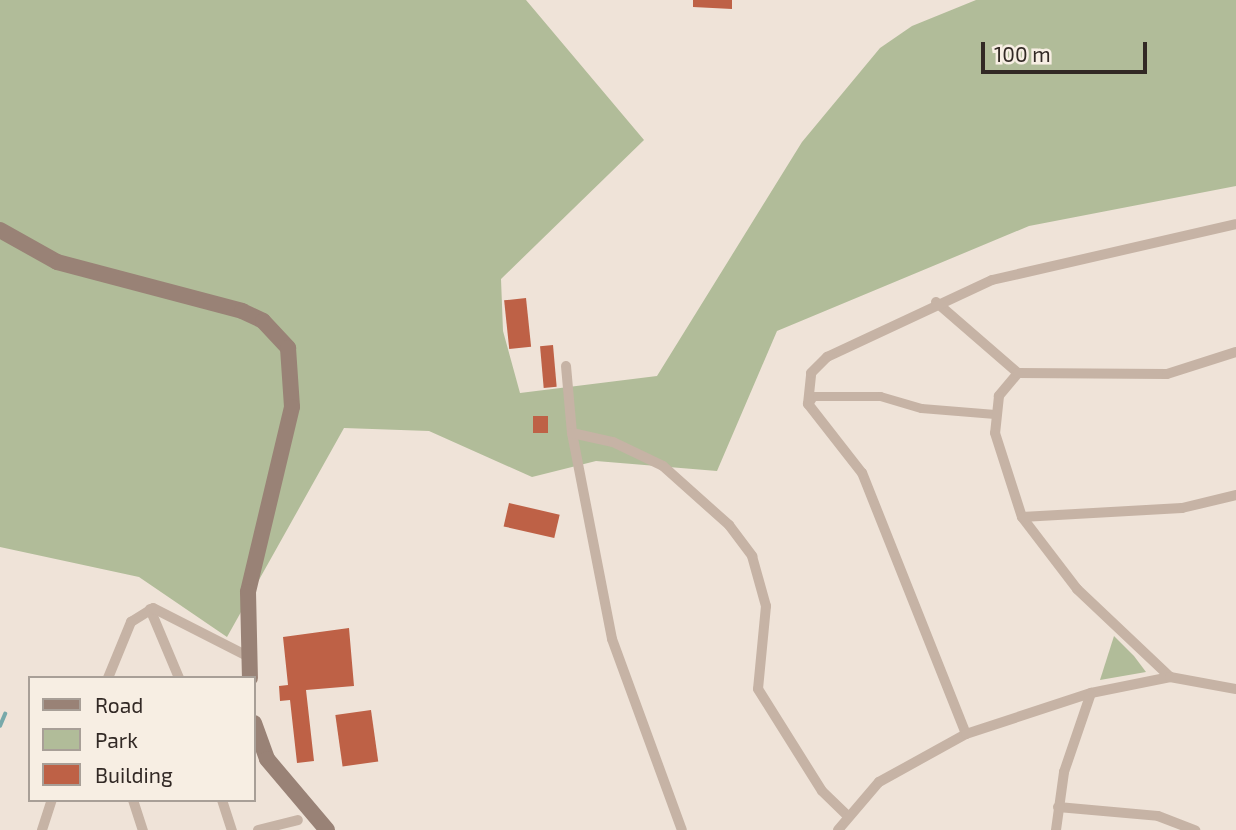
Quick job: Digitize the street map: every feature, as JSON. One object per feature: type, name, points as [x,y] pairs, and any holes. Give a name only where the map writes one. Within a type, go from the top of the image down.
[{"type":"main road","points":[[0,230],[57,262],[242,311],[263,321],[288,348],[292,407],[251,568],[250,676]]},
{"type":"main road","points":[[256,729],[267,759],[327,830]]},
{"type":"street","points":[[966,734],[892,562],[868,486],[807,399],[811,373],[827,357],[936,302],[992,280],[1236,225]]},
{"type":"street","points":[[936,302],[1018,373],[1167,374],[1236,352]]},
{"type":"street","points":[[566,366],[572,433],[623,680],[682,830]]},
{"type":"street","points":[[1018,373],[995,414],[1003,469],[1022,517],[1077,589],[1170,677]]},
{"type":"street","points":[[807,399],[813,396],[880,396],[921,408],[995,414]]},
{"type":"street","points":[[572,433],[606,439],[663,466],[729,525],[752,555],[766,598],[758,689],[822,791],[847,815]]},
{"type":"street","points":[[1022,517],[1182,508],[1236,495]]},
{"type":"street","points":[[150,609],[249,657]]},
{"type":"street","points":[[109,676],[131,622],[150,609]]},
{"type":"street","points":[[150,609],[178,676]]},
{"type":"street","points":[[838,830],[847,815],[879,782],[966,734],[1091,693],[1170,677],[1234,688],[1236,674]]},
{"type":"street","points":[[1056,830],[1058,807],[1091,693]]},
{"type":"street","points":[[42,830],[51,802]]},
{"type":"street","points":[[134,802],[143,830]]},
{"type":"street","points":[[223,802],[232,830]]},
{"type":"street","points":[[1058,807],[1158,816],[1195,830]]},
{"type":"street","points":[[46,817],[51,830]]},
{"type":"street","points":[[258,830],[298,820]]},
{"type":"green space","points":[[0,0],[526,0],[644,140],[501,279],[503,331],[520,393],[657,376],[802,142],[880,48],[912,26],[976,0],[1236,0],[1236,186],[1029,226],[777,331],[717,471],[596,461],[532,477],[429,431],[344,428],[227,637],[139,577],[0,547]]},
{"type":"green space","points":[[1114,636],[1134,656],[1146,672],[1100,680]]},
{"type":"building","points":[[693,0],[732,0],[732,9],[693,7]]},
{"type":"building","points":[[526,298],[531,347],[509,349],[504,300]]},
{"type":"building","points":[[553,345],[557,387],[544,388],[540,346]]},
{"type":"building","points":[[533,416],[548,416],[548,433],[533,433]]},
{"type":"building","points":[[509,503],[560,515],[554,538],[504,526]]},
{"type":"building","points":[[349,628],[354,686],[306,690],[314,761],[297,763],[290,700],[280,701],[279,686],[288,685],[283,637]]},
{"type":"building","points":[[371,710],[378,761],[343,767],[335,715]]},
{"type":"waterway","points":[[0,726],[5,714]]}]
